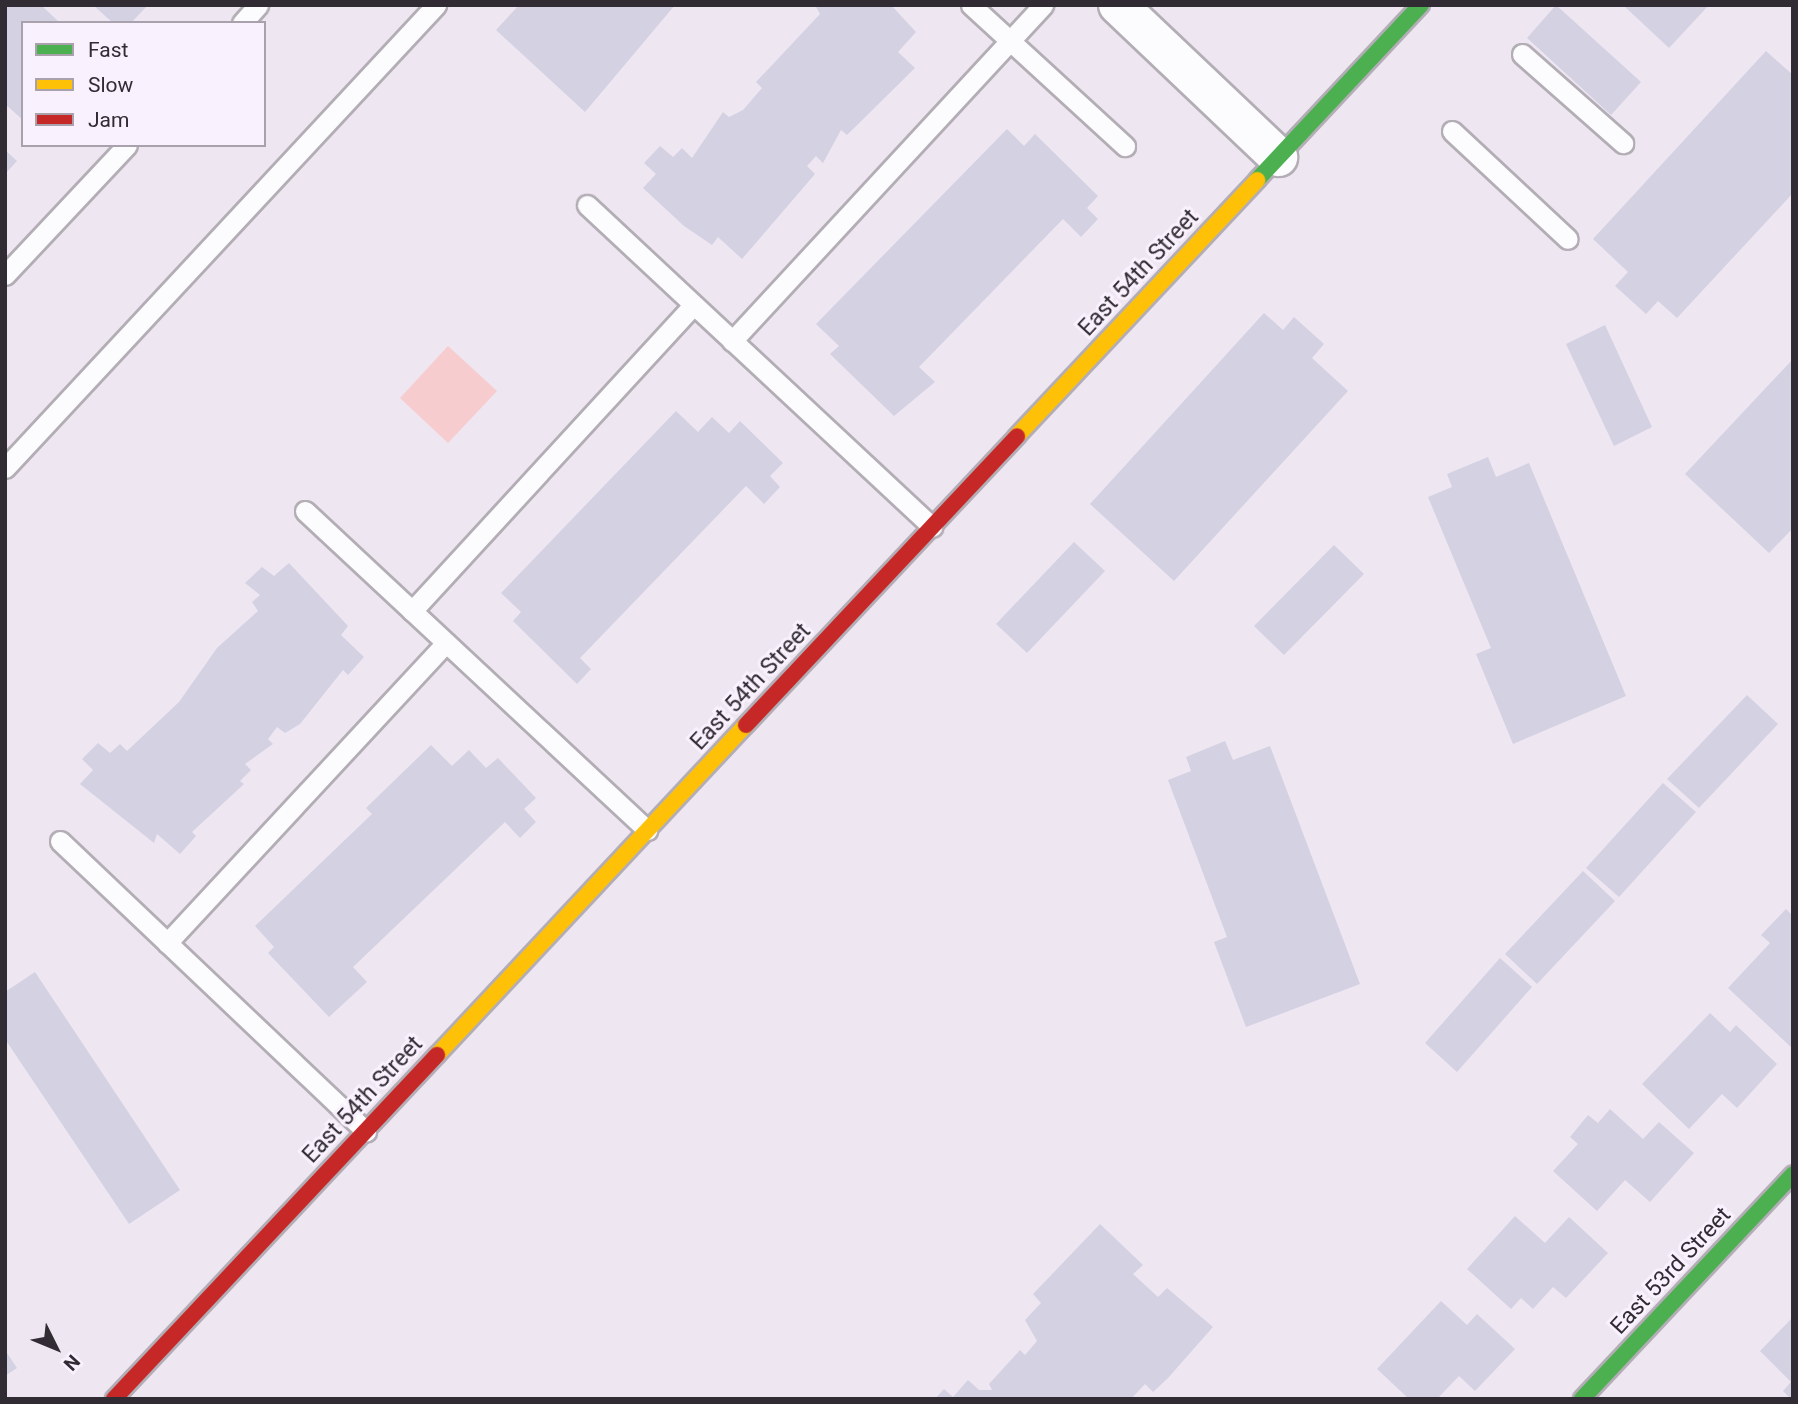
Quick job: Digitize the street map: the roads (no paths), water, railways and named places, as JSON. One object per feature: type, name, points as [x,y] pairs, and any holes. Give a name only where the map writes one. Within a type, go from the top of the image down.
[{"type":"street","points":[[1118,5],[1278,158]]},
{"type":"street","name":"East 54th Street","points":[[114,1399],[1420,5]]},
{"type":"street","name":"East 53rd Street","points":[[1582,1399],[1793,1174]]},
{"type":"lane","points":[[244,21],[258,5]]},
{"type":"lane","points":[[5,468],[436,5]]},
{"type":"lane","points":[[971,5],[1125,146]]},
{"type":"lane","points":[[732,341],[1043,5]]},
{"type":"lane","points":[[1521,54],[1623,143]]},
{"type":"lane","points":[[1452,131],[1568,239]]},
{"type":"lane","points":[[5,275],[125,147]]},
{"type":"lane","points":[[587,205],[932,527]]},
{"type":"lane","points":[[412,611],[693,305]]},
{"type":"lane","points":[[305,511],[647,830]]},
{"type":"lane","points":[[167,943],[446,643]]},
{"type":"lane","points":[[60,841],[366,1131]]}]
